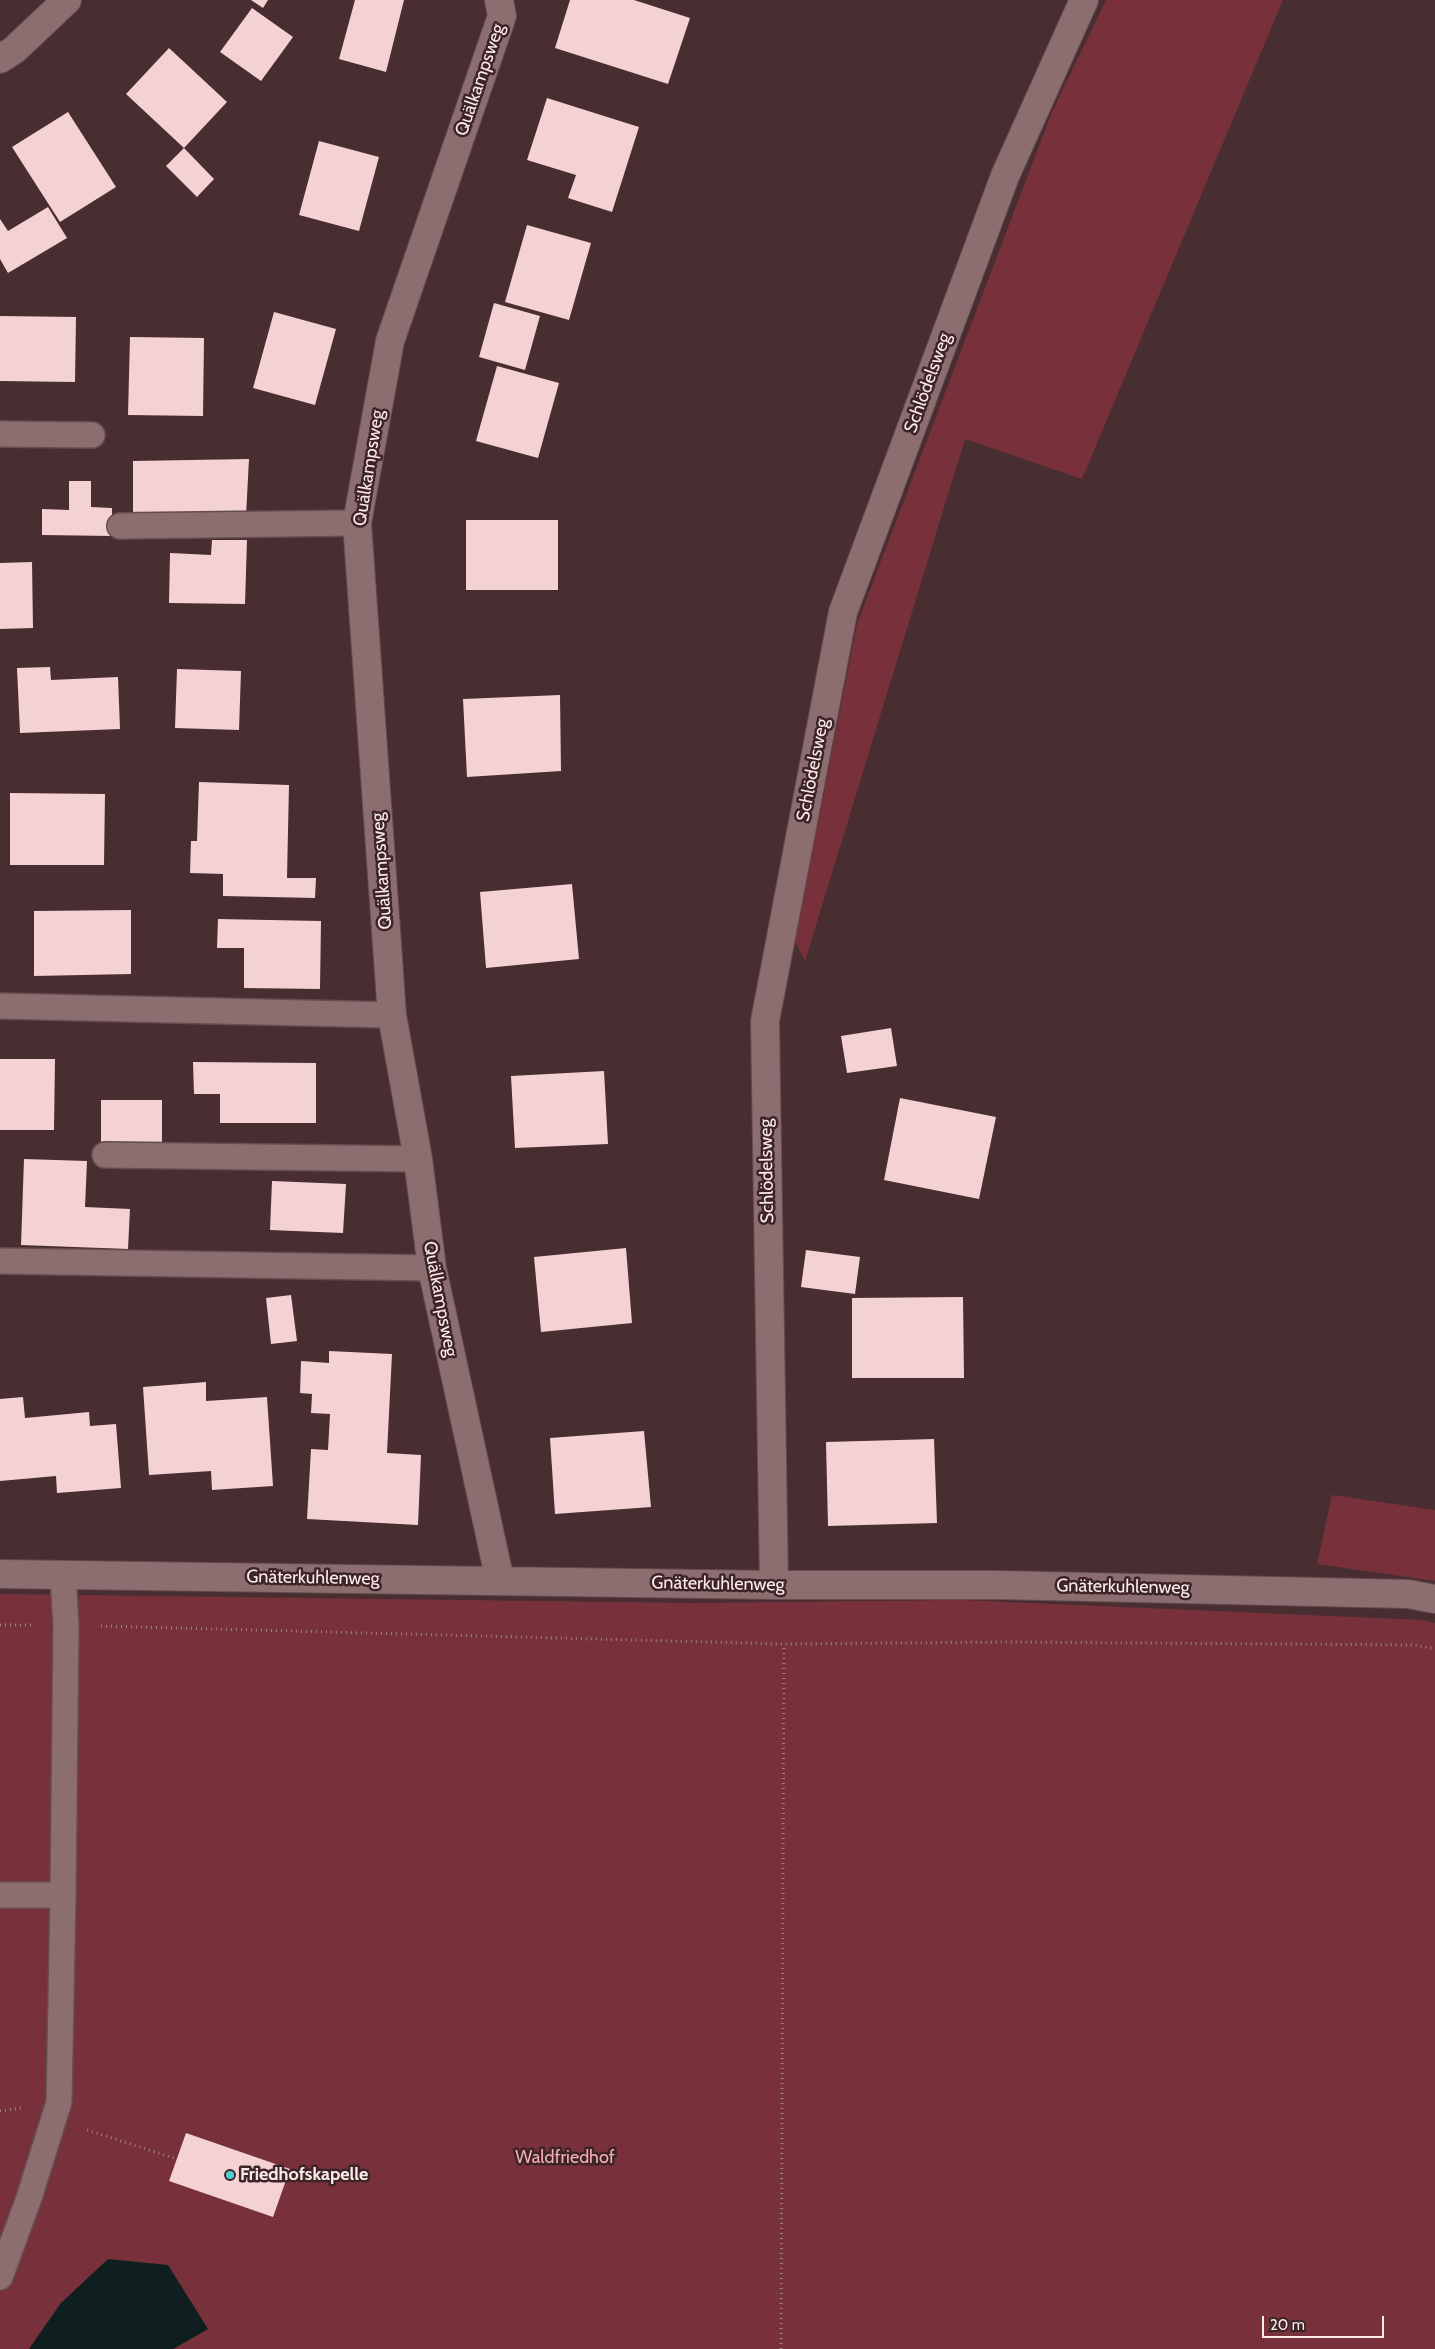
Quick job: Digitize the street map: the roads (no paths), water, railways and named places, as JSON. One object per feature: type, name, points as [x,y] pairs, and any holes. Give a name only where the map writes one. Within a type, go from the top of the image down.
[{"type":"street","points":[[0,59],[14,50],[67,0]]},
{"type":"street","name":"Quälkampsweg","points":[[498,0],[502,16],[390,341],[357,523],[392,1014],[418,1159],[432,1268],[500,1581]]},
{"type":"street","name":"Schlödelsweg","points":[[774,1585],[765,1021],[843,612],[1005,176],[1084,0]]},
{"type":"street","name":"Gnäterkuhlenweg","points":[[0,1574],[774,1585],[999,1585],[1408,1594],[1435,1599]]},
{"type":"lane","points":[[0,434],[92,435]]},
{"type":"lane","points":[[120,526],[357,523]]},
{"type":"lane","points":[[0,1006],[392,1014]]},
{"type":"lane","points":[[105,1155],[418,1159]]},
{"type":"lane","points":[[0,1261],[432,1268]]},
{"type":"lane","points":[[0,2277],[29,2198],[59,2102],[66,1626],[63,1575]]},
{"type":"lane","points":[[0,1895],[63,1895]]},
{"type":"place","name":"Friedhofskapelle","points":[[230,2175]]},
{"type":"park label","name":"Waldfriedhof","points":[[565,2158]]}]
